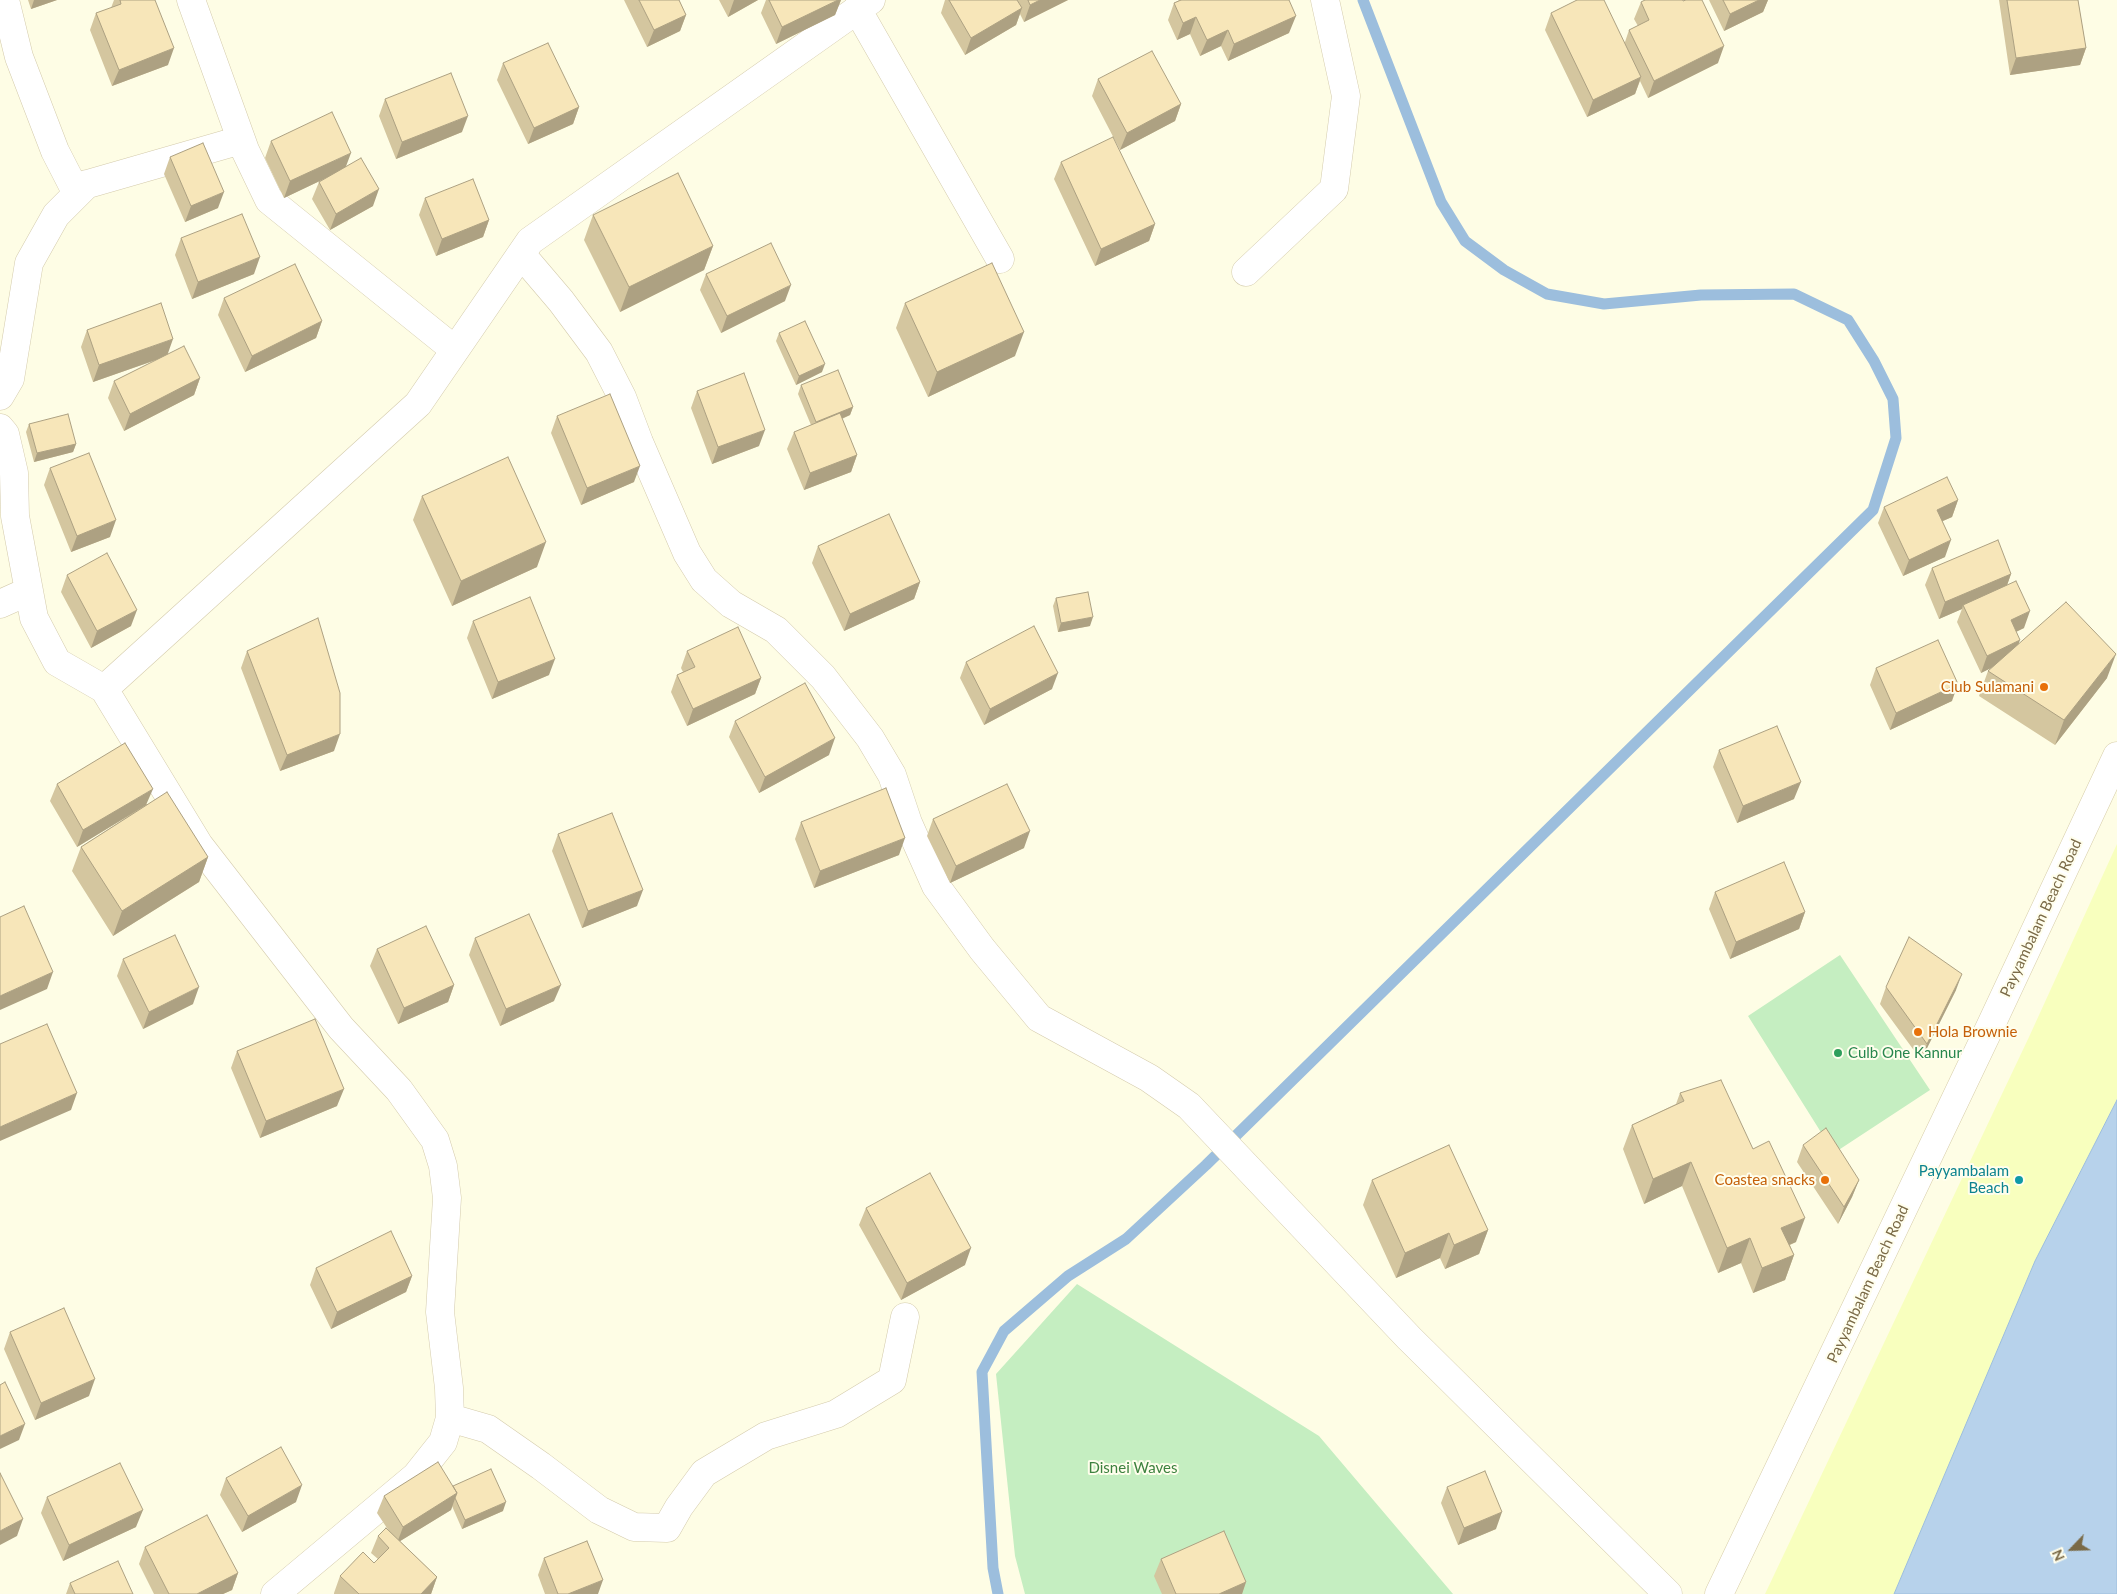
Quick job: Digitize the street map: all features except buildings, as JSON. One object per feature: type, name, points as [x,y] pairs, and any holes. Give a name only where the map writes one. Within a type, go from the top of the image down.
[{"type":"street","points":[[5,0],[19,57],[55,151],[74,188],[241,140]]},
{"type":"street","points":[[191,0],[241,140],[269,200],[454,350]]},
{"type":"street","points":[[1246,272],[1334,189],[1346,96],[1325,0]]},
{"type":"street","points":[[104,689],[418,404],[530,241],[864,5],[1000,259]]},
{"type":"street","points":[[0,396],[10,379],[29,263],[56,215],[87,184]]},
{"type":"street","points":[[521,254],[561,301],[599,352],[622,397],[639,442],[687,554],[704,580],[731,604],[776,630],[823,677],[870,738],[892,775],[908,823],[936,886],[982,949],[1039,1018],[1149,1078],[1189,1106],[1409,1338],[1668,1594]]},
{"type":"street","points":[[0,428],[5,434],[14,473],[15,516],[34,618],[57,662],[104,689],[200,845],[341,1028],[399,1090],[434,1140],[443,1166],[447,1198],[440,1312],[449,1388],[450,1418],[443,1442],[416,1476],[274,1594]]},
{"type":"street","points":[[0,604],[29,591]]},
{"type":"street","name":"Payyambalam Beach Road","points":[[1719,1594],[1990,1027],[2117,756]]},
{"type":"street","points":[[450,1418],[488,1429],[542,1466],[600,1510],[634,1527],[666,1528],[678,1507],[704,1473],[766,1436],[836,1414],[892,1380],[905,1317]]},
{"type":"green space","name":"Culb One Kannur","points":[[1840,955],[1930,1090],[1834,1153],[1748,1016]]},
{"type":"green space","name":"Disnei Waves","points":[[1077,1284],[1319,1436],[1453,1594],[1025,1594],[1015,1556],[996,1374]]},
{"type":"sand","name":"Payyambalam Beach","points":[[2117,844],[2117,1100],[2035,1261],[1894,1594],[1765,1594],[2029,1037]]},
{"type":"water","points":[[2117,1100],[2117,1594],[1894,1594],[2035,1261]]},
{"type":"waterway","points":[[998,1594],[993,1568],[982,1372],[1004,1331],[1068,1276],[1126,1239],[1206,1165],[1873,510],[1896,438],[1893,399],[1874,361],[1848,320],[1794,294],[1701,295],[1604,304],[1547,294],[1504,270],[1465,241],[1441,202],[1363,0]]},
{"type":"place","name":"Club Sulamani","points":[[2044,687]]},
{"type":"place","name":"Hola Brownie","points":[[1918,1032]]},
{"type":"place","name":"Culb One Kannur","points":[[1838,1053]]},
{"type":"place","name":"Coastea snacks","points":[[1825,1180]]},
{"type":"place","name":"Payyambalam Beach","points":[[2019,1180]]}]
